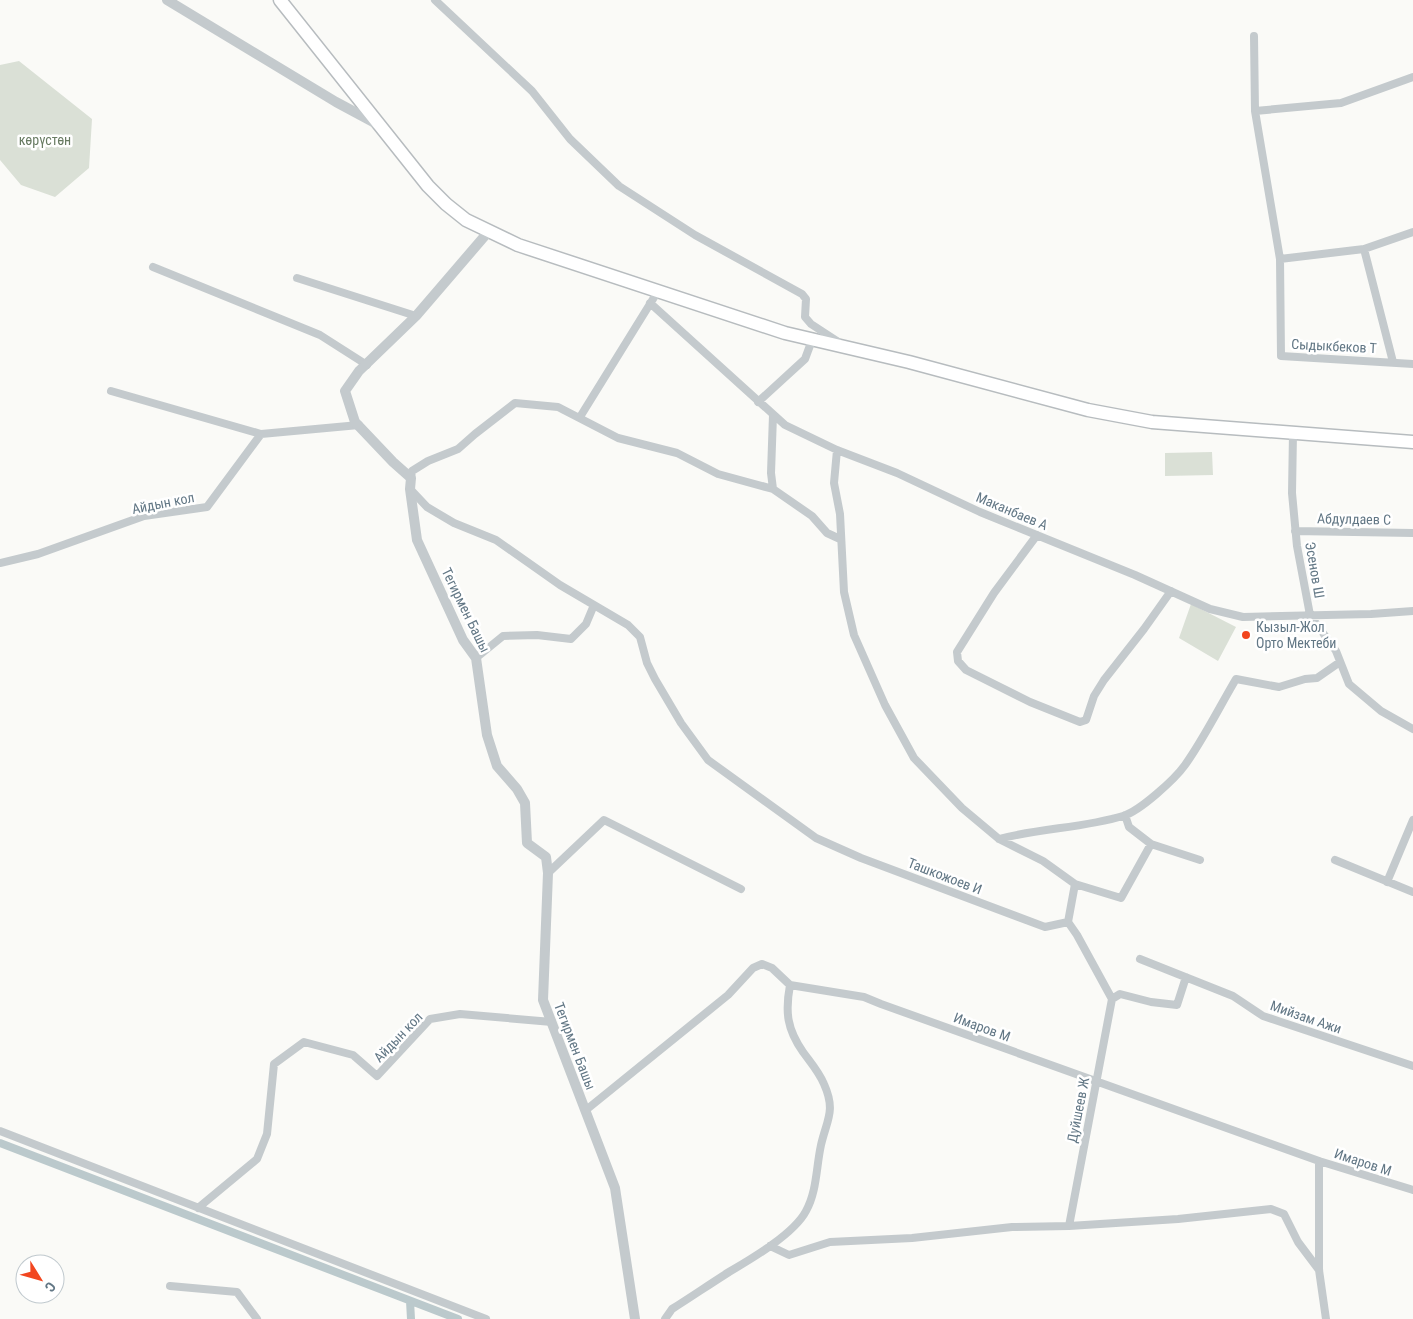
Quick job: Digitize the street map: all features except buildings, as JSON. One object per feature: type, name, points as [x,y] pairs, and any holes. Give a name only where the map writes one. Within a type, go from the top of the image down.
[{"type":"highway","points":[[280,0],[428,186],[466,220],[518,245],[785,334],[909,362],[1088,410],[1152,422],[1413,442]]},
{"type":"street","points":[[167,0],[336,102],[380,126]]},
{"type":"street","points":[[435,0],[532,91],[570,139],[620,186],[696,235],[802,294],[806,299],[805,317],[810,324],[849,348]]},
{"type":"street","points":[[1254,36],[1255,111],[1280,259],[1364,249],[1413,232]]},
{"type":"street","points":[[1255,111],[1341,103],[1413,77]]},
{"type":"street","points":[[411,478],[355,422],[345,391],[360,371],[416,316],[489,232]]},
{"type":"street","name":"Сыдыкбеков Т","points":[[1364,249],[1393,362]]},
{"type":"street","name":"Сыдыкбеков Т","points":[[1280,259],[1281,356],[1413,364]]},
{"type":"street","points":[[153,267],[320,335],[367,364]]},
{"type":"street","points":[[297,278],[416,316]]},
{"type":"street","points":[[580,417],[658,291]]},
{"type":"street","name":"Маканбаев А","points":[[650,303],[785,425],[837,450],[897,473],[980,512],[1135,575],[1210,609],[1243,617],[1371,614],[1413,611]]},
{"type":"street","points":[[758,402],[805,359],[812,340]]},
{"type":"street","points":[[111,391],[261,434],[359,426]]},
{"type":"street","points":[[411,478],[412,471],[428,461],[458,450],[475,434],[515,403],[558,407],[618,438],[677,453],[718,474],[773,489],[812,516],[827,533],[840,539]]},
{"type":"street","points":[[773,415],[771,473],[773,489]]},
{"type":"street","name":"Эсенов Ш","points":[[1293,433],[1292,494],[1295,531],[1310,615],[1336,651],[1349,684],[1381,711],[1413,729]]},
{"type":"street","name":"Айдын кол","points":[[0,563],[38,554],[144,516],[207,507],[261,434]]},
{"type":"street","points":[[837,450],[834,483],[840,514],[844,592],[854,635],[885,705],[914,758],[962,808],[999,839],[1043,861],[1075,884],[1121,898],[1151,844]]},
{"type":"street","name":"Тегирмен Башы","points":[[411,478],[410,489],[417,540],[463,640],[476,658],[487,736],[497,766],[517,789],[524,803],[527,843],[546,857],[548,873],[543,1000],[615,1188],[635,1319]]},
{"type":"street","name":"Ташкожоев И","points":[[410,489],[427,507],[454,523],[496,540],[560,585],[580,595],[628,625],[640,636],[647,664],[655,679],[681,723],[708,760],[816,838],[861,858],[1045,927],[1068,922]]},
{"type":"street","name":"Абдулдаев С","points":[[1295,531],[1413,533]]},
{"type":"street","points":[[1037,535],[994,593],[958,652],[958,661],[966,670],[1030,702],[1080,722],[1086,720],[1094,696],[1104,680],[1171,591]]},
{"type":"street","points":[[476,658],[503,636],[537,635],[570,639],[586,624],[594,605]]},
{"type":"street","points":[[999,839],[1024,832],[1125,815],[1148,802],[1184,766],[1236,679],[1279,687],[1305,679],[1317,678],[1340,662]]},
{"type":"street","points":[[1125,815],[1129,826],[1151,844],[1200,860]]},
{"type":"street","points":[[548,873],[604,820],[741,889]]},
{"type":"street","points":[[1387,882],[1413,820]]},
{"type":"street","points":[[1335,860],[1413,892]]},
{"type":"street","points":[[1075,884],[1068,922],[1112,999],[1120,994],[1151,1002],[1177,1005],[1186,977]]},
{"type":"street","name":"Мийзам Ажи","points":[[1140,958],[1233,996],[1263,1016],[1413,1066]]},
{"type":"street","points":[[586,1110],[728,995],[753,968],[762,964],[772,968],[790,985],[786,1005],[787,1018],[798,1044],[820,1074],[828,1092],[831,1106],[821,1145],[814,1192],[805,1213],[770,1246],[672,1309],[665,1319]]},
{"type":"street","name":"Имаров М","points":[[790,985],[864,997],[1319,1161],[1413,1190]]},
{"type":"street","name":"Дуйшеев Ж","points":[[1069,1226],[1112,999]]},
{"type":"street","name":"Айдын кол","points":[[198,1208],[257,1158],[267,1134],[274,1064],[304,1042],[353,1055],[377,1076],[430,1018],[460,1014],[552,1022]]},
{"type":"street","points":[[0,1132],[486,1319]]},
{"type":"street","points":[[1319,1161],[1319,1270],[1326,1319]]},
{"type":"street","points":[[770,1246],[788,1255],[830,1242],[912,1238],[1012,1227],[1069,1226],[1178,1219],[1271,1209],[1284,1214],[1298,1242],[1319,1270]]},
{"type":"street","points":[[170,1286],[237,1292],[257,1319]]},
{"type":"green space","name":"көрүстөн","points":[[19,61],[92,119],[89,168],[55,197],[21,185],[0,160],[0,65]]},
{"type":"green space","points":[[1212,452],[1213,475],[1165,476],[1165,453]]},
{"type":"green space","points":[[1191,604],[1236,627],[1218,661],[1179,638]]},
{"type":"waterway","points":[[0,1143],[458,1319]]},
{"type":"waterway","points":[[410,1301],[411,1319]]},
{"type":"place","name":"Кызыл-Жол Орто Мектеби","points":[[1246,635]]}]
